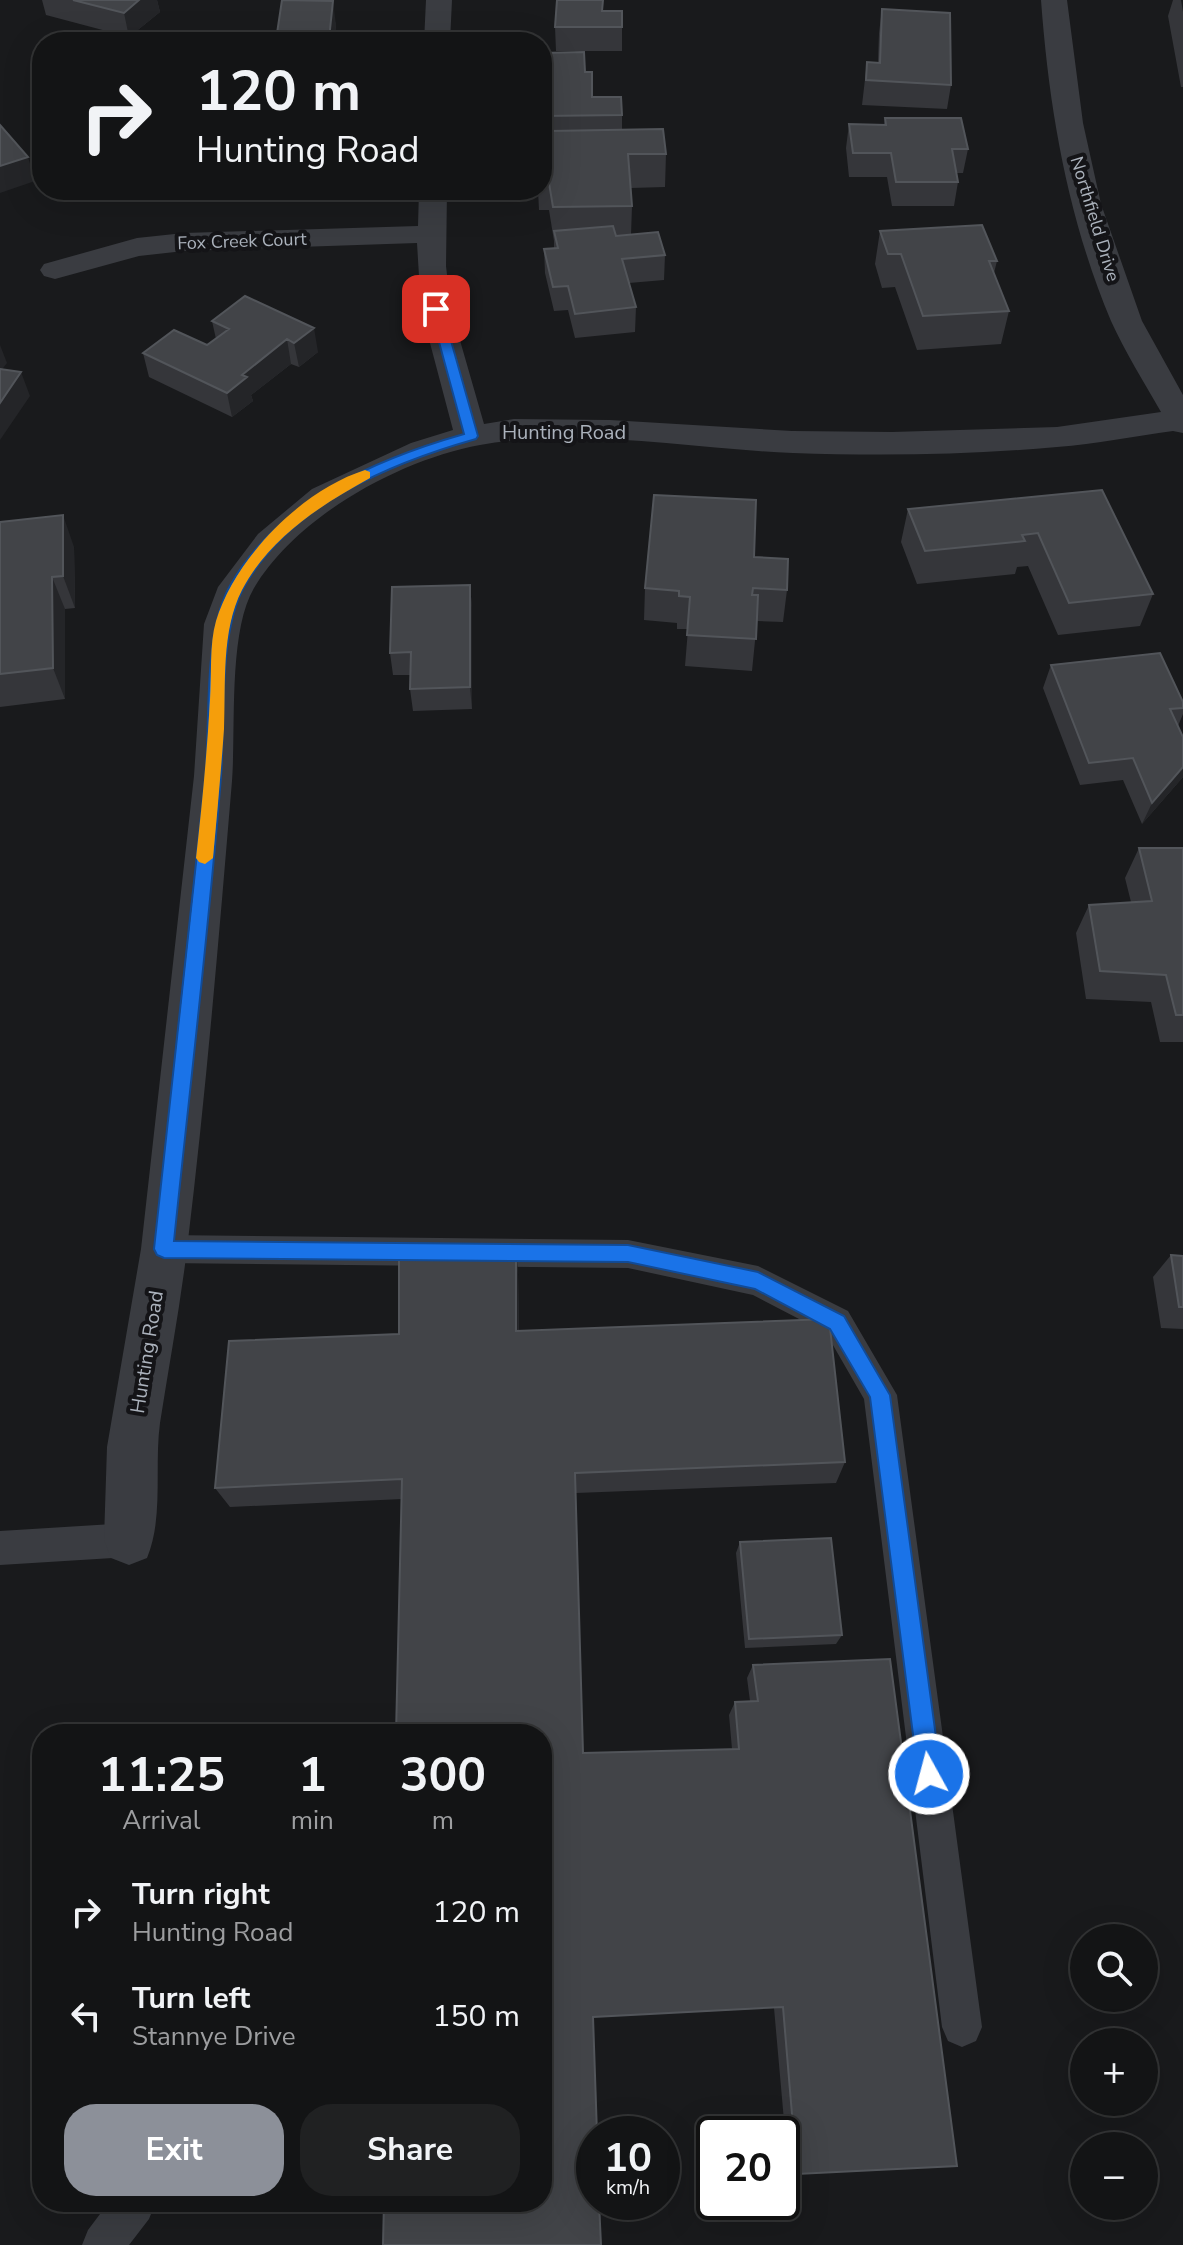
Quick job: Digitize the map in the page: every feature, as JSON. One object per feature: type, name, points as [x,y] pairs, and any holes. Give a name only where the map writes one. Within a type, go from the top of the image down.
[{"type":"street","points":[[437,32],[439,0]]},
{"type":"street","name":"Northfield Drive","points":[[1054,0],[1057,43],[1074,155],[1090,216],[1127,321],[1182,420]]},
{"type":"street","points":[[433,200],[431,266],[436,309],[471,436]]},
{"type":"street","name":"Fox Creek Court","points":[[55,270],[137,247],[184,242],[432,234]]},
{"type":"street","name":"Hunting Road","points":[[129,1540],[132,1447],[164,1249],[213,776],[222,624],[236,587],[270,542],[324,497],[359,478],[423,450],[471,436],[514,429],[610,430],[792,442],[892,443],[1057,437],[1182,420]]},
{"type":"lane","points":[[164,1249],[628,1254],[758,1281],[837,1322],[880,1395],[962,2027]]},
{"type":"lane","points":[[0,1548],[129,1540]]},
{"type":"lane","points":[[103,2245],[128,2212]]},
{"type":"building","points":[[73,0],[139,0],[124,13]]},
{"type":"building","points":[[282,0],[333,1],[330,32],[277,32]]},
{"type":"building","points":[[557,0],[603,0],[602,11],[622,11],[622,27],[555,27]]},
{"type":"building","points":[[882,9],[950,13],[951,85],[866,80],[867,62],[880,63]]},
{"type":"building","points":[[584,52],[585,72],[592,72],[592,97],[621,97],[622,115],[552,116],[552,53]]},
{"type":"building","points":[[885,118],[961,118],[968,149],[952,149],[958,182],[896,182],[891,153],[853,153],[849,124],[886,125]]},
{"type":"building","points":[[0,125],[28,157],[0,166]]},
{"type":"building","points":[[663,129],[666,154],[628,154],[632,206],[553,207],[552,131]]},
{"type":"building","points":[[982,225],[997,261],[989,261],[1009,311],[923,316],[901,254],[888,254],[880,231]]},
{"type":"building","points":[[613,226],[616,236],[658,232],[665,255],[622,259],[636,307],[575,314],[568,286],[553,287],[544,249],[558,248],[554,231]]},
{"type":"building","points":[[245,296],[314,328],[294,343],[287,339],[242,375],[247,377],[227,393],[143,353],[174,330],[207,345],[229,329],[212,321]]},
{"type":"building","points":[[0,369],[21,372],[0,403]]},
{"type":"building","points":[[1102,490],[1153,594],[1069,603],[1038,533],[1022,535],[1025,541],[925,551],[908,509]]},
{"type":"building","points":[[654,495],[756,500],[754,557],[788,559],[787,590],[753,588],[752,595],[758,595],[756,639],[687,635],[690,597],[679,596],[679,591],[645,588]]},
{"type":"building","points":[[63,515],[63,576],[52,577],[53,668],[0,674],[0,522]]},
{"type":"building","points":[[470,585],[470,687],[410,689],[411,652],[390,653],[392,587]]},
{"type":"building","points":[[1160,653],[1183,702],[1183,708],[1170,709],[1183,737],[1183,767],[1152,803],[1133,758],[1089,763],[1051,665]]},
{"type":"building","points":[[1139,848],[1183,848],[1183,1015],[1176,1015],[1166,975],[1100,971],[1089,905],[1152,901]]},
{"type":"building","points":[[516,1247],[516,1331],[829,1319],[845,1462],[575,1473],[583,1753],[739,1749],[735,1702],[758,1701],[753,1665],[890,1659],[957,2166],[800,2174],[800,2116],[792,2116],[783,2007],[593,2017],[596,2116],[576,2116],[576,2220],[600,2220],[601,2245],[383,2245],[384,2212],[552,2212],[552,1724],[396,1724],[402,1479],[215,1488],[229,1341],[399,1334],[399,1253]]},
{"type":"building","points":[[1171,1255],[1183,1256],[1183,1307],[1179,1307]]},
{"type":"building","points":[[831,1538],[842,1635],[749,1639],[740,1542]]},
{"type":"slow traffic","points":[[205,858],[222,624],[236,587],[270,542],[294,520],[324,497],[365,475]]},
{"type":"route","points":[[436,309],[471,436],[423,450],[324,497],[270,542],[251,564],[236,587],[222,624],[213,776],[164,1249],[628,1254],[758,1281],[837,1322],[880,1395],[929,1774]]}]
